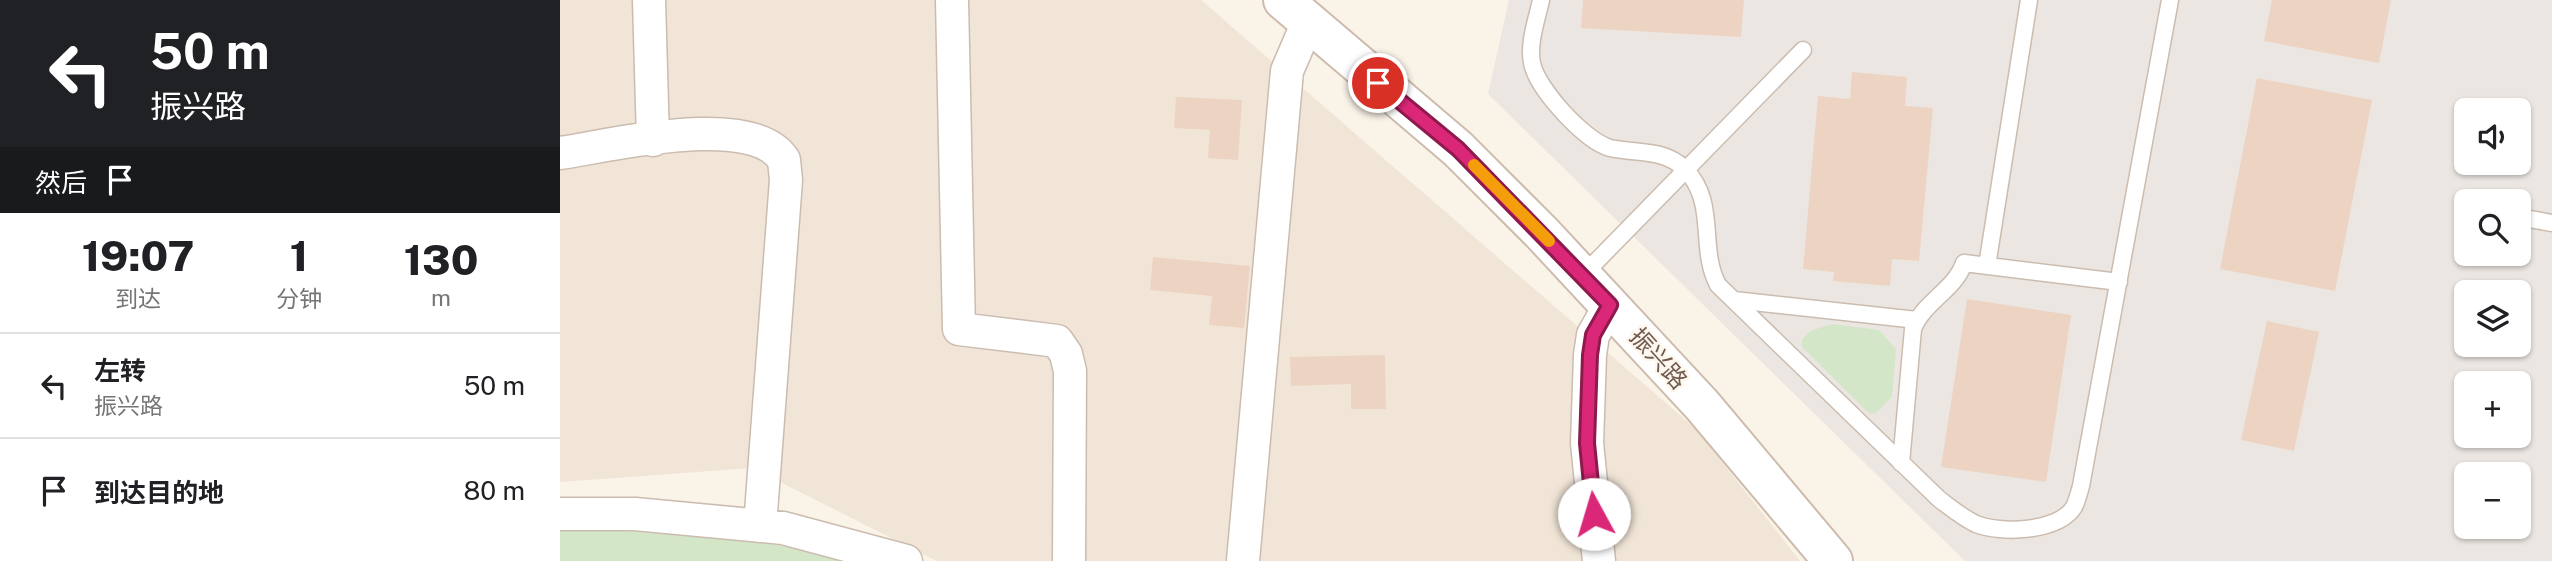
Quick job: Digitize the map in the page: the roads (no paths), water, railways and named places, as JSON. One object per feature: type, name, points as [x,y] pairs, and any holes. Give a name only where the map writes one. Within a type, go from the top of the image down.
[{"type":"street","points":[[649,0],[653,140]]},
{"type":"street","points":[[952,0],[959,329],[1057,341],[1063,346],[1070,371],[1069,561]]},
{"type":"street","points":[[1244,561],[1287,71],[1296,11]]},
{"type":"street","name":"振兴路","points":[[1296,11],[1458,149],[1583,275],[1702,405],[1833,561]]},
{"type":"street","points":[[560,153],[711,134],[747,137],[780,154],[786,167],[760,526]]},
{"type":"street","points":[[1599,561],[1587,443],[1590,355],[1593,335],[1610,305]]},
{"type":"street","points":[[560,514],[635,514],[783,528],[906,561]]},
{"type":"lane","points":[[1541,0],[1532,44],[1532,64],[1548,95],[1596,142],[1611,148],[1661,154],[1686,170],[1705,200],[1713,276],[1734,300],[1939,499],[1978,525],[2017,530],[2034,528],[2064,516],[2074,507],[2081,486],[2170,0]]},
{"type":"lane","points":[[1987,266],[2029,0]]},
{"type":"lane","points":[[1583,275],[1803,50]]},
{"type":"lane","points":[[2531,219],[2552,223]]},
{"type":"lane","points":[[1901,463],[1916,320],[1960,275],[1964,263],[2119,282]]},
{"type":"lane","points":[[1734,300],[1916,320]]}]
